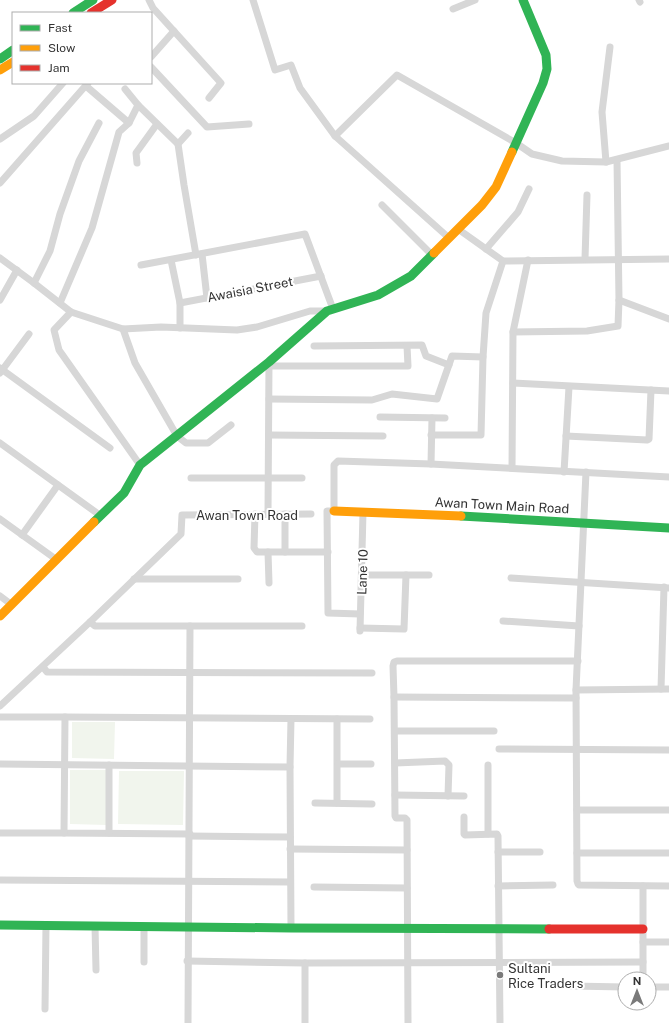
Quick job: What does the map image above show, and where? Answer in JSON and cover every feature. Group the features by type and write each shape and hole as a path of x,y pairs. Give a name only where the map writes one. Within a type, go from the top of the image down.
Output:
{"street":[{"path":"75,12 93,0"},
{"path":"94,12 112,0"},
{"path":"148,0 151,10 174,31 221,84 209,98"},
{"path":"253,0 275,70 291,65 300,88 335,136 449,238"},
{"path":"452,9 475,0"},
{"path":"0,258 71,312 123,329 161,327 237,330 258,327 310,312 330,310 378,295 411,276 482,205 496,187 543,83 547,70 546,55 523,0"},
{"path":"152,56 174,31"},
{"path":"606,162 602,112 610,47"},
{"path":"0,58 12,51"},
{"path":"0,70 12,63"},
{"path":"152,68 207,127 249,124"},
{"path":"335,136 397,76 516,143 532,154 562,160 606,162 669,146"},
{"path":"0,139 34,116 62,84"},
{"path":"0,183 3,176 87,84 128,123"},
{"path":"125,89 138,105 178,144 184,184 207,298"},
{"path":"60,303 92,228 119,132 128,123 138,105"},
{"path":"34,283 50,251 60,214 78,161 99,123"},
{"path":"137,163 136,153 158,124"},
{"path":"178,144 188,133"},
{"path":"513,332 587,331 616,327 619,323 617,160"},
{"path":"486,249 518,212 529,189"},
{"path":"585,259 587,195"},
{"path":"382,205 432,255"},
{"path":"458,229 503,261 669,258"},
{"path":"141,265 305,234 321,276 330,310"},
{"path":"171,260 180,303 180,328"},
{"path":"512,468 513,332 528,260"},
{"path":"431,435 481,435 486,313 503,261"},
{"path":"0,300 17,270"},
{"name":"Awaisia Street","path":"180,303 321,276"},
{"path":"619,300 669,319"},
{"path":"0,616 124,493 140,465 269,364 330,310"},
{"path":"71,312 54,330 59,350 140,465"},
{"path":"123,329 135,363 177,436 186,443 208,443 231,425"},
{"path":"29,334 1,370 110,448"},
{"path":"314,346 422,346 426,356 449,365"},
{"path":"269,364 408,366 407,346"},
{"path":"269,399 372,400 392,394 437,399 452,356 483,357"},
{"path":"268,514 269,364"},
{"path":"513,384 669,391"},
{"path":"564,472 569,387"},
{"path":"566,436 649,439 651,390"},
{"path":"380,417 445,418"},
{"path":"431,464 432,418"},
{"path":"269,435 383,436"},
{"path":"0,443 101,516"},
{"path":"360,614 328,614 328,511 334,511 334,465 338,461 431,464 669,477"},
{"path":"586,472 576,690 578,884 669,886"},
{"path":"191,478 302,478"},
{"path":"22,535 58,485"},
{"name":"Awan Town Main Road","path":"334,511 669,528"},
{"name":"Lane 10","path":"363,512 360,630 404,629 406,575"},
{"path":"255,514 254,548 257,552 328,552"},
{"path":"285,514 285,552"},
{"name":"Awan Town Road","path":"134,578 181,534 182,515 311,514"},
{"path":"0,519 57,560"},
{"path":"268,552 268,583"},
{"path":"362,575 429,575"},
{"path":"0,706 43,667 134,578 238,579"},
{"path":"511,578 667,587 661,689"},
{"path":"0,596 12,605"},
{"path":"503,621 579,626"},
{"path":"90,622 95,626 302,626"},
{"path":"188,1023 190,626"},
{"path":"408,1023 407,820 405,818 395,818 394,662 397,660 578,661"},
{"path":"43,667 48,672 372,673"},
{"path":"576,690 669,689"},
{"path":"394,698 576,698"},
{"path":"0,717 370,719"},
{"path":"64,833 65,717"},
{"path":"291,719 291,928"},
{"path":"337,719 337,803"},
{"path":"395,731 494,731"},
{"path":"499,749 669,750"},
{"path":"395,763 448,762 448,796"},
{"path":"0,764 290,767"},
{"path":"338,764 371,764"},
{"path":"109,765 109,833"},
{"path":"488,766 488,834"},
{"path":"395,795 464,796"},
{"path":"315,803 372,804"},
{"path":"577,810 669,810"},
{"path":"464,817 465,836 488,834 498,835 500,1023"},
{"path":"0,833 290,836"},
{"path":"290,849 407,850"},
{"path":"498,852 540,852"},
{"path":"577,853 669,853"},
{"path":"0,880 189,880 290,882"},
{"path":"498,886 553,885"},
{"path":"643,886 643,971"},
{"path":"314,887 407,888"},
{"path":"0,925 408,929 643,929"},
{"path":"45,1009 46,925"},
{"path":"95,926 96,970"},
{"path":"144,927 144,962"},
{"path":"644,942 669,942"},
{"path":"188,961 305,963 643,962"},
{"path":"305,963 305,1023"},
{"path":"571,986 617,986"},
{"path":"657,987 669,987"}],"shaded area":[{"path":"72,722 115,722 114,759 72,758"},
{"path":"70,770 108,770 107,825 70,824"},
{"path":"119,771 184,771 183,825 118,824"}],"traffic: fast":[{"path":"75,12 93,0"},
{"path":"512,152 543,83 547,69 546,55 523,0"},
{"path":"0,59 12,51"},
{"path":"94,522 124,493 140,465 269,362 327,311 378,295 411,276 434,253"},
{"path":"461,516 669,528"},
{"path":"0,925 549,929"}],"traffic: slow":[{"path":"0,70 12,63"},
{"path":"434,253 482,205 496,187 512,152"},
{"path":"334,511 461,516"},
{"path":"0,616 94,522"}],"traffic: jam":[{"path":"93,12 112,0"},
{"path":"549,929 643,929"}],"place":[{"name":"Sultani Rice Traders","path":"500,975"}]}
